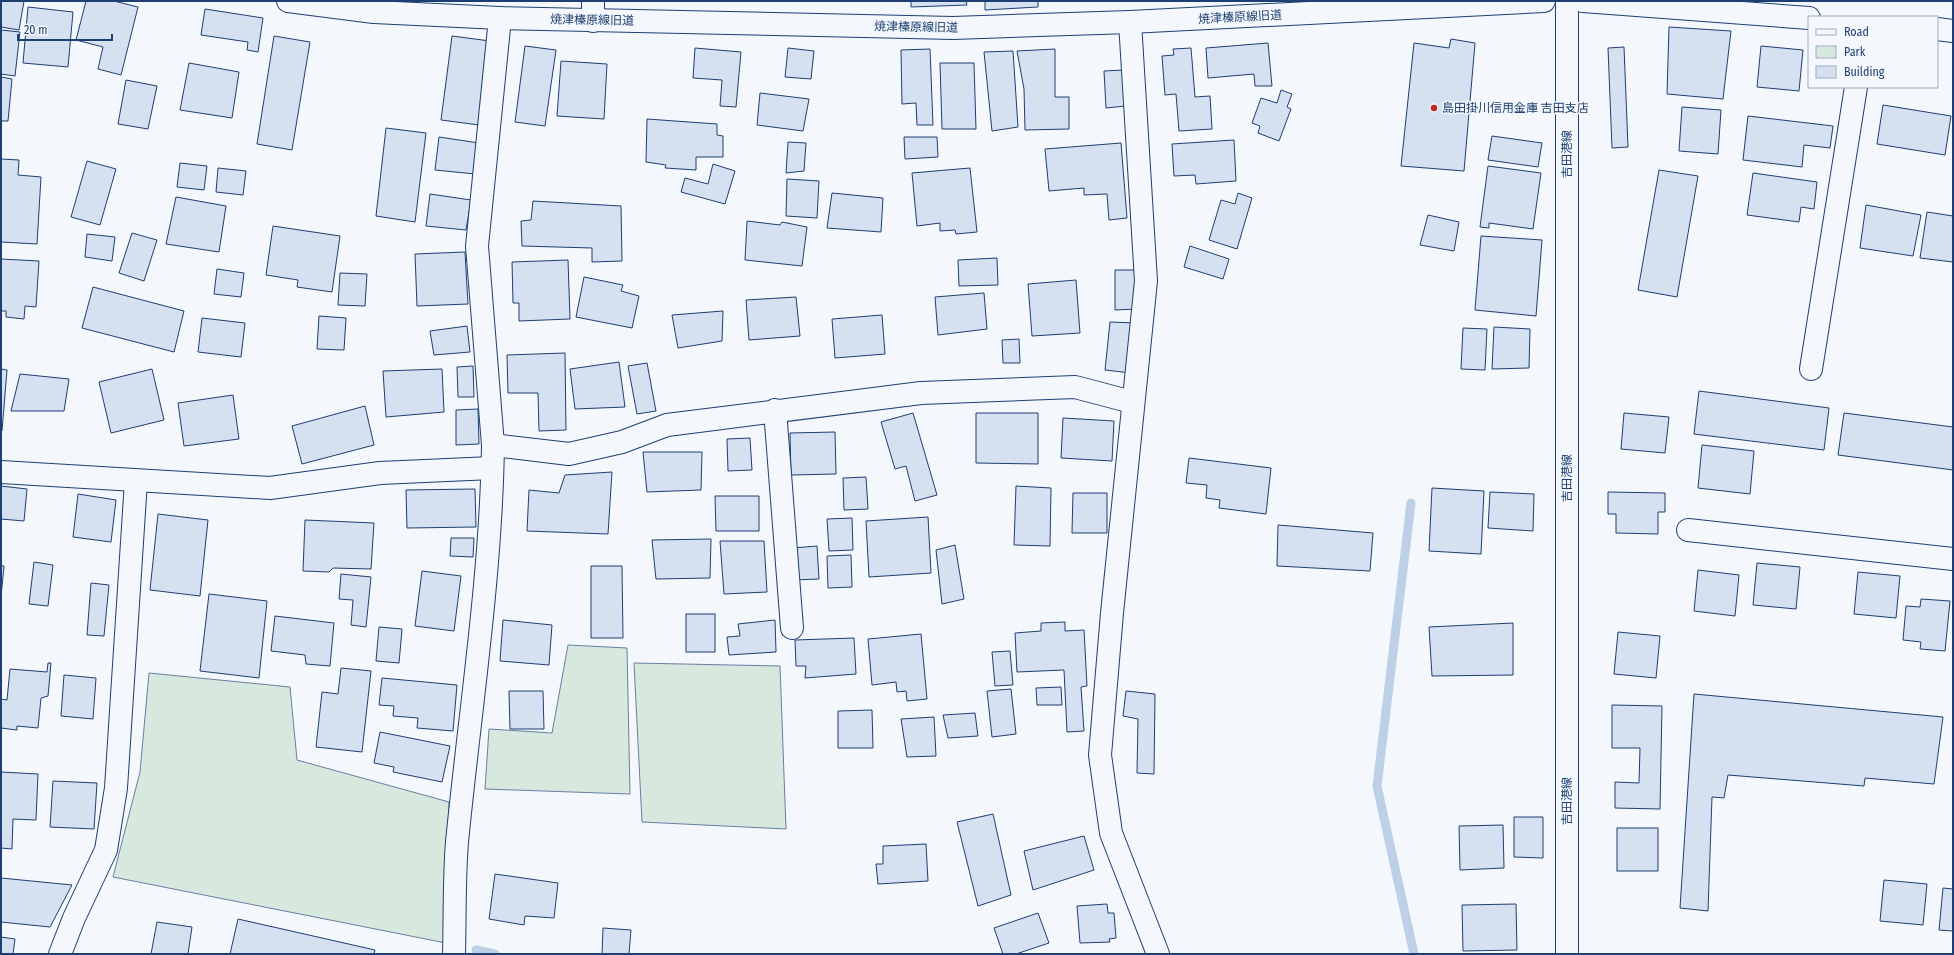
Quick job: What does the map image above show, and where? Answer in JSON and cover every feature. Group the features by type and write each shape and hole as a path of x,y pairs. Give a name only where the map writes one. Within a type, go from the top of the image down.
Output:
{"street":[{"name":"焼津榛原線旧道","path":"288,1 374,12 500,18 593,11 953,28 1130,22 1544,1"},
{"name":"吉田港線","path":"1567,1 1567,954"},
{"path":"1583,1 1808,18"},
{"path":"454,954 457,844 486,592 492,445 478,246 500,18"},
{"path":"1130,22 1146,281 1132,402 1100,755 1111,833 1158,954"},
{"path":"1938,29 1953,31"},
{"path":"1811,369 1856,88"},
{"path":"492,445 569,454 622,442 667,425 775,410 920,393 1075,387 1132,402"},
{"path":"775,410 792,628"},
{"path":"1,472 270,488 380,473 492,468"},
{"path":"60,954 74,918 106,850 116,788 136,481"},
{"path":"1688,530 1953,558"}],"green space":[{"path":"568,645 627,648 630,794 485,789 489,729 552,733"},
{"path":"634,663 780,666 786,829 642,822"},
{"path":"149,673 290,687 297,760 449,802 446,943 113,877 140,772"}],"building":[{"path":"1,1 24,1 19,30 1,27"},
{"path":"86,1 114,1 138,7 121,75 98,69 103,47 76,40"},
{"path":"911,1 966,1 967,5 911,7"},
{"path":"985,1 1038,1 1038,7 985,10"},
{"path":"28,7 73,12 68,67 23,63"},
{"path":"205,9 263,18 258,52 247,50 248,42 201,35"},
{"path":"1669,27 1731,31 1723,99 1667,94"},
{"path":"1,30 20,32 15,76 1,74"},
{"path":"274,36 310,42 292,150 257,144"},
{"path":"452,36 490,41 479,125 441,120"},
{"path":"1451,39 1475,43 1464,171 1401,166 1414,43 1449,48"},
{"path":"1268,43 1272,86 1255,86 1254,74 1208,78 1206,48"},
{"path":"525,46 556,50 545,126 515,122"},
{"path":"1761,46 1803,50 1799,91 1757,87"},
{"path":"1624,47 1628,147 1612,148 1608,48"},
{"path":"695,48 741,52 736,107 720,106 722,80 693,78"},
{"path":"788,48 814,51 811,79 785,77"},
{"path":"1191,48 1195,97 1210,96 1212,129 1179,131 1176,94 1165,95 1162,56 1174,55 1173,49"},
{"path":"930,49 933,125 917,125 916,103 902,104 901,50"},
{"path":"1055,49 1055,97 1069,97 1069,129 1025,130 1024,89 1017,51"},
{"path":"1013,51 1018,127 992,131 984,52"},
{"path":"561,61 607,64 604,119 557,116"},
{"path":"189,63 239,72 232,118 180,110"},
{"path":"940,63 974,63 976,129 942,129"},
{"path":"1124,70 1126,106 1106,108 1104,71"},
{"path":"1,77 12,79 8,121 1,121"},
{"path":"126,80 157,86 148,129 118,124"},
{"path":"1281,90 1292,94 1287,107 1291,109 1279,141 1258,133 1260,126 1252,123 1261,98 1277,103"},
{"path":"760,93 809,99 803,131 757,125"},
{"path":"1883,105 1951,116 1945,155 1877,144"},
{"path":"1682,107 1721,110 1718,154 1679,151"},
{"path":"1748,116 1833,126 1830,148 1804,145 1802,167 1743,160"},
{"path":"647,119 717,124 717,135 723,136 723,157 696,157 696,170 665,168 666,165 646,162"},
{"path":"386,128 426,133 415,222 376,216"},
{"path":"1492,136 1542,143 1538,167 1488,160"},
{"path":"439,137 479,143 475,174 435,170"},
{"path":"904,137 937,137 938,157 905,159"},
{"path":"1234,140 1236,181 1196,184 1195,175 1174,176 1172,144"},
{"path":"788,142 806,143 804,171 786,173"},
{"path":"1121,143 1127,218 1109,220 1107,194 1084,195 1084,188 1049,191 1045,149"},
{"path":"1,159 19,160 18,175 41,177 37,244 1,242"},
{"path":"87,161 116,169 100,225 71,217"},
{"path":"180,163 207,166 204,190 177,187"},
{"path":"713,164 735,171 725,204 681,192 685,178 708,184"},
{"path":"1488,166 1541,173 1533,229 1489,223 1489,228 1480,227"},
{"path":"218,168 246,171 243,195 216,192"},
{"path":"970,168 977,232 956,234 955,230 940,231 940,223 917,226 912,173"},
{"path":"1659,170 1698,176 1677,297 1638,290"},
{"path":"1753,173 1817,182 1814,209 1801,207 1799,222 1747,215"},
{"path":"787,179 819,181 817,218 786,216"},
{"path":"832,193 883,198 881,232 827,228"},
{"path":"1238,193 1252,198 1237,249 1209,240 1221,200 1235,204"},
{"path":"430,194 471,200 466,230 426,226"},
{"path":"176,197 226,206 219,252 166,244"},
{"path":"533,201 621,206 622,261 592,262 592,248 522,246 521,221 531,220"},
{"path":"1866,205 1921,215 1913,256 1860,248"},
{"path":"1927,212 1953,216 1953,262 1920,258"},
{"path":"1428,215 1459,222 1454,251 1420,245"},
{"path":"747,221 780,225 782,222 807,227 802,266 745,260"},
{"path":"273,226 340,236 332,292 297,287 298,280 266,275"},
{"path":"132,233 157,240 144,281 119,273"},
{"path":"87,234 115,237 112,261 85,257"},
{"path":"1481,236 1542,240 1536,316 1475,310"},
{"path":"1190,246 1229,259 1223,279 1184,267"},
{"path":"465,252 468,304 417,306 415,254"},
{"path":"997,258 998,285 959,286 958,260"},
{"path":"1,259 39,261 36,307 25,306 24,319 6,317 6,311 1,311"},
{"path":"568,260 570,319 519,321 519,303 513,303 512,262"},
{"path":"217,269 244,273 241,297 214,294"},
{"path":"1115,270 1135,270 1136,309 1115,310"},
{"path":"340,273 367,274 365,306 338,305"},
{"path":"584,277 623,285 621,291 639,296 632,328 576,317"},
{"path":"1076,280 1080,333 1032,336 1028,284"},
{"path":"93,287 184,311 174,352 82,328"},
{"path":"984,293 987,329 938,335 935,297"},
{"path":"796,297 800,336 749,340 746,300"},
{"path":"723,311 722,341 678,348 672,315"},
{"path":"882,315 885,354 835,358 832,319"},
{"path":"319,316 346,318 344,350 317,349"},
{"path":"202,318 245,323 241,357 198,352"},
{"path":"1110,322 1136,323 1131,373 1105,370"},
{"path":"467,326 470,352 434,355 430,331"},
{"path":"1494,327 1530,329 1529,368 1492,369"},
{"path":"1463,328 1487,329 1485,370 1461,369"},
{"path":"1019,339 1020,363 1003,363 1002,340"},
{"path":"565,353 566,430 539,431 538,393 508,393 507,355"},
{"path":"619,362 625,407 575,409 570,369"},
{"path":"647,363 656,411 637,414 628,366"},
{"path":"473,366 474,397 458,397 457,367"},
{"path":"1,369 7,370 2,431 1,431"},
{"path":"152,369 164,420 111,433 99,382"},
{"path":"442,369 444,412 386,417 383,371"},
{"path":"20,374 69,379 64,411 11,411"},
{"path":"1699,391 1829,408 1824,450 1694,434"},
{"path":"233,395 239,439 184,446 178,403"},
{"path":"365,406 374,445 302,464 292,426"},
{"path":"478,409 479,444 456,445 456,410"},
{"path":"913,413 937,495 915,501 906,466 895,469 881,422"},
{"path":"976,413 1038,413 1038,464 976,463"},
{"path":"1624,413 1669,417 1665,453 1621,449"},
{"path":"1844,413 1953,427 1953,470 1838,455"},
{"path":"1063,418 1114,421 1112,461 1061,458"},
{"path":"835,432 836,474 791,475 790,433"},
{"path":"750,438 752,470 728,471 727,439"},
{"path":"1702,445 1754,451 1750,494 1698,488"},
{"path":"643,452 702,452 701,490 647,492"},
{"path":"1189,458 1271,468 1266,514 1219,508 1220,500 1206,498 1207,485 1186,483"},
{"path":"612,472 608,534 527,531 529,490 559,493 565,475"},
{"path":"866,477 868,509 844,510 843,478"},
{"path":"1,486 27,489 24,521 1,519"},
{"path":"1016,486 1051,488 1050,546 1014,545"},
{"path":"1432,488 1484,491 1481,554 1429,551"},
{"path":"475,489 476,527 407,528 406,490"},
{"path":"1490,492 1534,494 1533,531 1488,528"},
{"path":"1608,492 1665,493 1665,512 1658,512 1658,534 1616,533 1616,514 1608,514"},
{"path":"1073,493 1107,493 1107,533 1072,533"},
{"path":"78,494 116,500 111,542 73,537"},
{"path":"715,496 759,496 759,531 716,531"},
{"path":"158,514 208,520 200,596 150,590"},
{"path":"928,517 931,573 869,577 866,521"},
{"path":"852,518 853,550 829,551 827,519"},
{"path":"305,520 374,523 371,569 333,568 329,572 303,571"},
{"path":"1278,525 1373,533 1370,571 1277,566"},
{"path":"451,538 474,538 473,557 450,556"},
{"path":"711,539 710,578 656,579 652,540"},
{"path":"720,541 764,541 767,592 724,594"},
{"path":"955,545 964,599 942,604 936,550"},
{"path":"817,546 819,579 794,580 793,548"},
{"path":"851,555 852,587 828,588 827,556"},
{"path":"34,562 53,565 48,606 29,604"},
{"path":"1757,563 1800,567 1796,609 1753,605"},
{"path":"1,566 4,566 1,597"},
{"path":"591,566 622,566 623,638 591,638"},
{"path":"1698,570 1739,575 1735,616 1694,611"},
{"path":"422,571 461,576 454,631 415,626"},
{"path":"1858,572 1900,576 1896,618 1854,614"},
{"path":"341,574 371,577 366,627 351,625 353,600 339,599"},
{"path":"91,583 109,585 104,636 87,635"},
{"path":"209,594 267,601 259,678 200,671"},
{"path":"1921,599 1950,601 1945,651 1920,649 1921,642 1903,640 1906,606 1920,607"},
{"path":"686,614 715,614 715,652 686,652"},
{"path":"275,616 334,623 330,666 306,664 305,655 271,651"},
{"path":"503,620 552,625 549,665 500,661"},
{"path":"775,620 776,652 729,655 727,637 740,636 738,624"},
{"path":"1065,622 1065,631 1084,630 1087,686 1081,687 1084,731 1067,732 1064,670 1017,672 1015,633 1041,631 1041,623"},
{"path":"1513,623 1513,675 1432,676 1429,627"},
{"path":"379,627 402,629 399,663 376,661"},
{"path":"1618,632 1660,636 1656,678 1614,674"},
{"path":"921,634 927,699 907,701 906,691 897,692 896,682 872,685 868,639"},
{"path":"854,638 856,674 805,678 806,666 796,666 795,640"},
{"path":"1010,651 1013,685 995,686 992,652"},
{"path":"48,663 51,663 48,696 41,698 38,728 17,726 17,730 1,728 1,699 7,700 10,669 47,672"},
{"path":"341,668 371,671 362,752 316,747 322,692 338,694"},
{"path":"64,675 96,678 93,719 61,716"},
{"path":"382,678 457,685 453,731 417,728 418,718 393,716 394,706 379,705"},
{"path":"1061,687 1062,705 1037,705 1036,688"},
{"path":"1011,689 1016,734 992,737 987,691"},
{"path":"509,691 543,691 544,729 510,729"},
{"path":"1126,691 1155,694 1154,774 1137,773 1138,719 1123,716"},
{"path":"1694,694 1943,717 1934,784 1865,778 1864,786 1728,775 1724,798 1712,797 1708,911 1680,908"},
{"path":"1612,705 1662,706 1660,809 1615,808 1615,782 1639,783 1640,748 1612,748"},
{"path":"872,710 873,748 838,748 838,711"},
{"path":"975,713 978,736 948,738 943,715"},
{"path":"934,717 936,756 907,757 901,719"},
{"path":"380,732 450,746 442,782 393,772 394,767 374,763"},
{"path":"1,772 38,774 36,820 13,819 12,849 1,848"},
{"path":"53,781 97,783 94,829 50,827"},
{"path":"993,814 1011,895 978,906 957,822"},
{"path":"1514,817 1543,817 1543,858 1514,857"},
{"path":"1503,825 1504,868 1460,870 1459,826"},
{"path":"1617,828 1658,828 1658,871 1617,871"},
{"path":"1084,836 1094,870 1033,890 1024,851"},
{"path":"926,844 928,881 878,884 876,864 883,864 883,846"},
{"path":"495,874 558,883 554,918 525,916 524,925 489,919"},
{"path":"1,878 72,885 50,927 1,922"},
{"path":"1884,880 1927,884 1923,925 1880,921"},
{"path":"1943,888 1953,889 1953,931 1939,930"},
{"path":"1107,904 1108,913 1114,913 1116,938 1109,939 1110,942 1080,943 1077,906"},
{"path":"1516,904 1517,950 1463,951 1462,905"},
{"path":"1038,913 1049,943 1016,954 1003,954 994,928"},
{"path":"238,919 375,950 374,954 230,954"},
{"path":"157,922 192,927 188,954 151,954"},
{"path":"603,928 631,930 629,954 602,954"},
{"path":"1,937 15,939 13,954 1,954"}],"waterway":[{"path":"1411,503 1377,786 1414,954"},
{"path":"476,950 495,954"}],"place":[{"name":"島田掛川信用金庫 吉田支店","path":"1434,108"}]}
